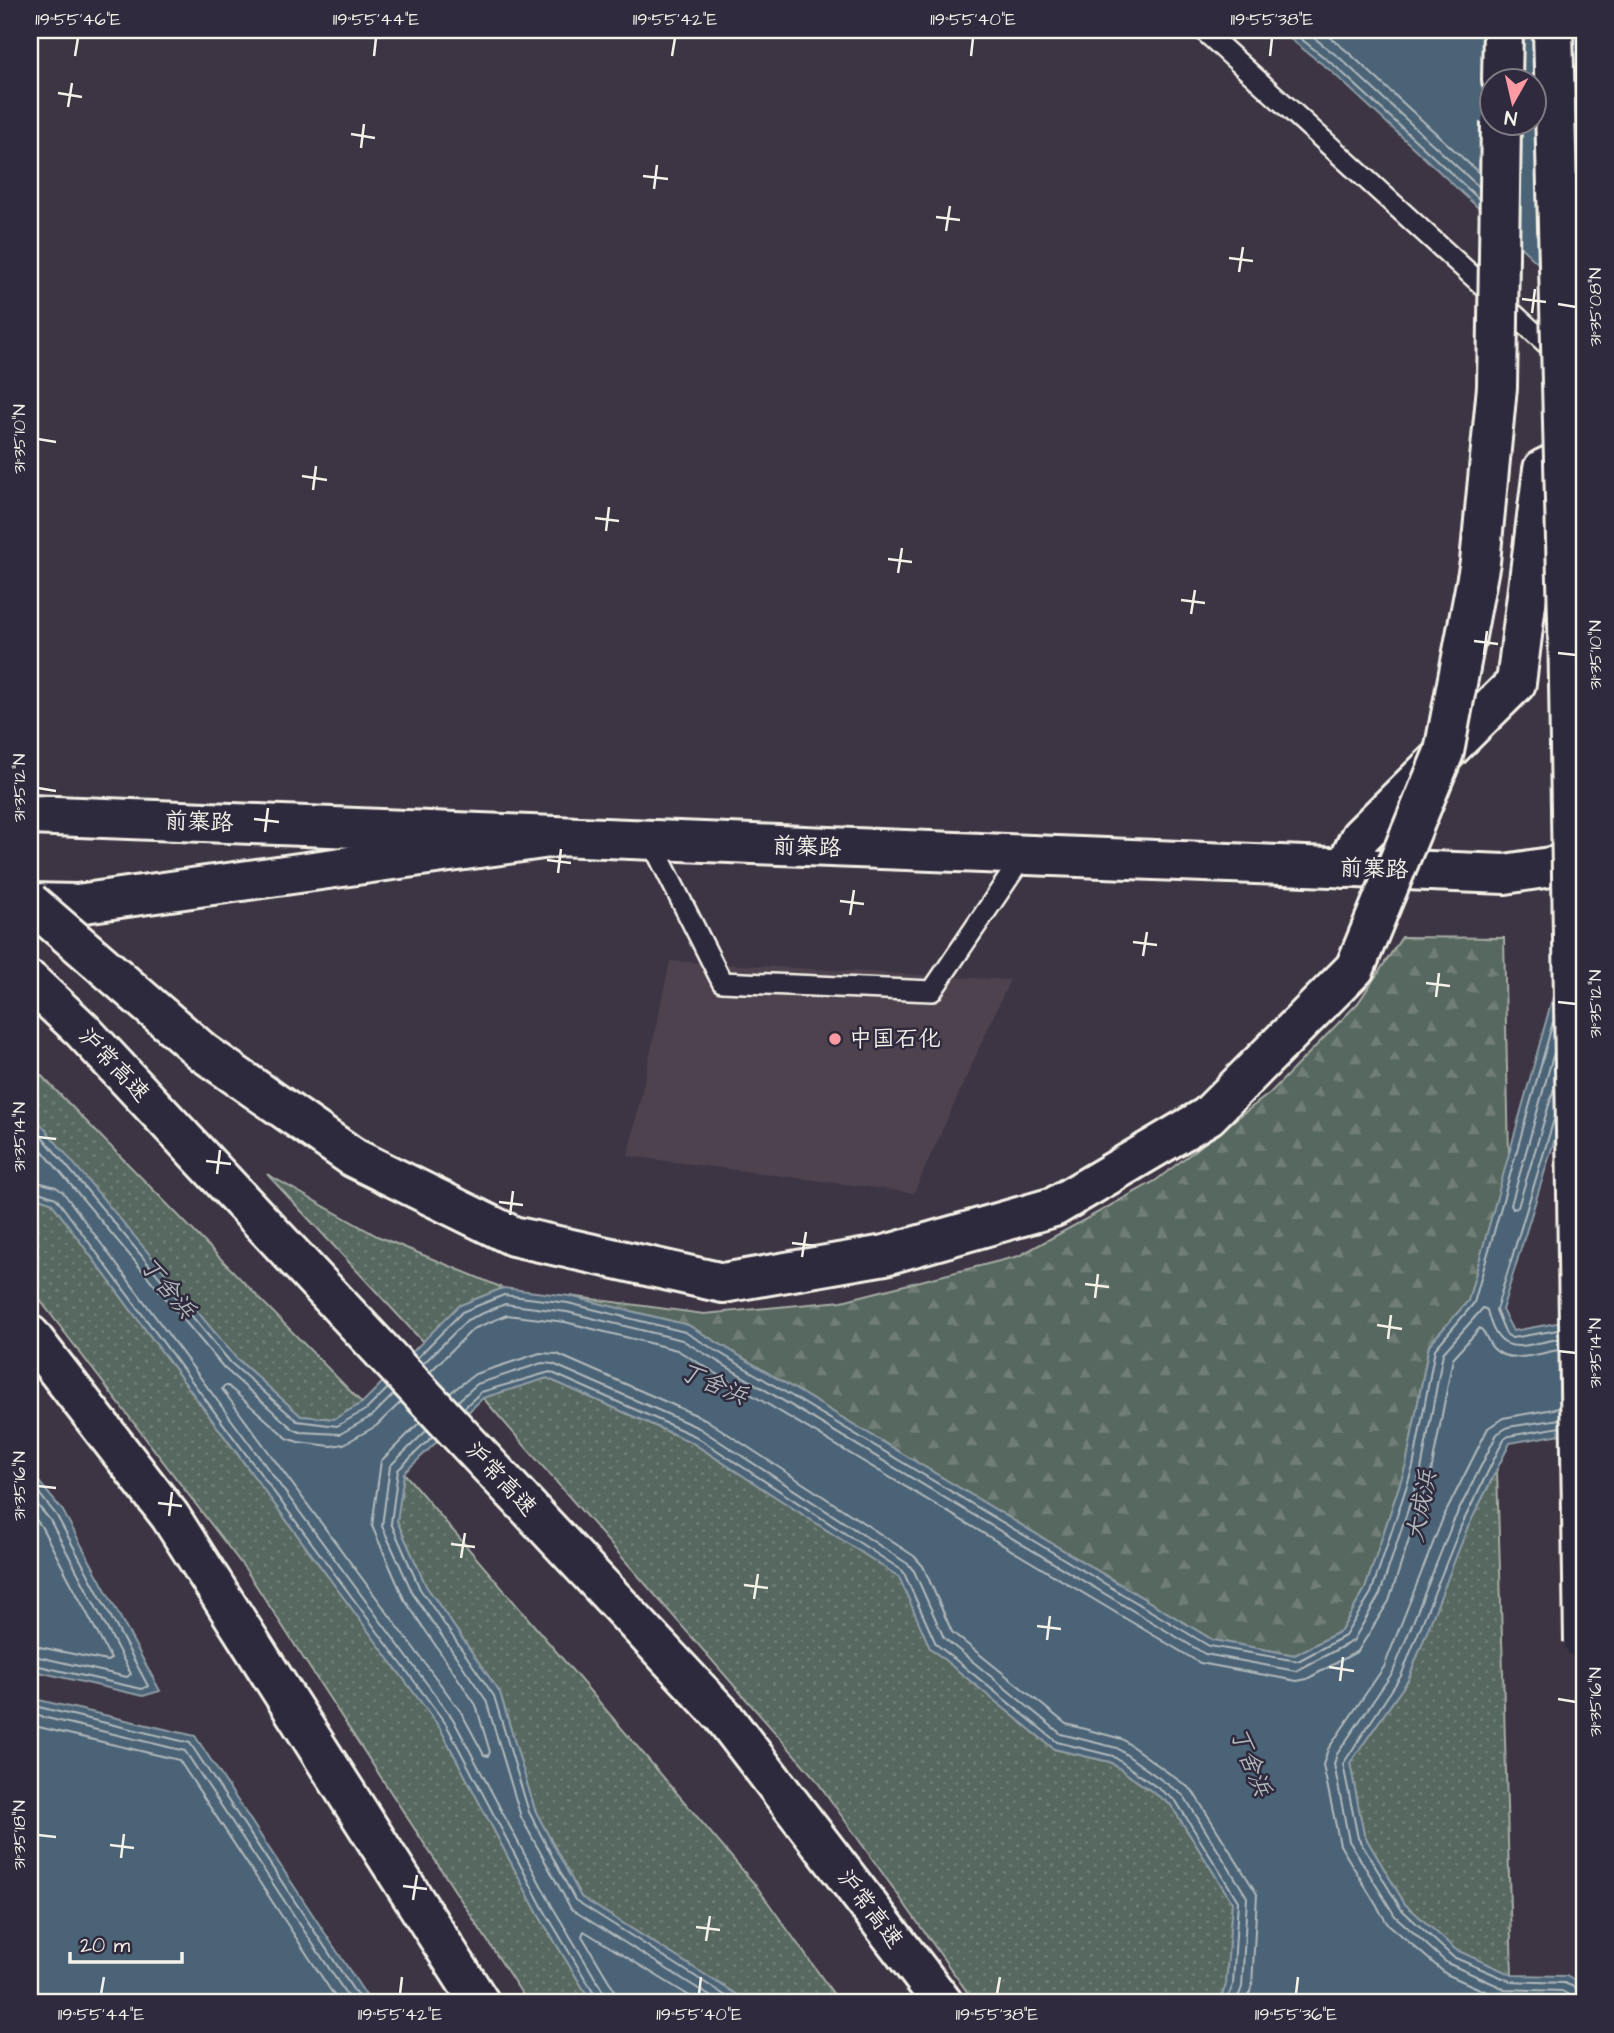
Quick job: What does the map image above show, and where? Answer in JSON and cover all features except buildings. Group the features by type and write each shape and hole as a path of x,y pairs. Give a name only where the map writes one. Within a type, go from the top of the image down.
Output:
{"main road":[{"path":"1502,66 1503,30"},
{"path":"1553,30 1568,618 1584,1642"},
{"path":"30,902 204,1053 354,1158 513,1236 723,1283 885,1255 1054,1207 1208,1116 1355,968 1387,892 1444,752 1480,562 1497,387 1501,136"},
{"path":"1345,868 1360,837 1516,683 1543,469 1584,449"},
{"name":"前寨路","path":"30,814 1504,874 1584,862"},
{"path":"30,902 77,904 557,837"},
{"name":"沪常高速","path":"30,981 82,1030 723,1716 943,2003"},
{"path":"30,1335 170,1516 480,2003"},
{"path":"170,1516 454,2003"}],"lane":[{"path":"1203,30 1584,378"},
{"path":"651,841 722,982 932,991 1024,855"}],"shaded area":[{"path":"670,961 1010,980 914,1193 628,1156"}],"green space":[{"path":"1402,937 1504,938 1509,1155 1468,1301 1429,1345 1406,1465 1365,1589 1341,1631 1295,1655 1213,1640 688,1325 569,1296 704,1314 842,1301 1019,1256 1155,1181 1270,1093 1358,1003"},
{"path":"30,1064 362,1403 334,1419 301,1416 236,1358 31,1113"},
{"path":"267,1174 377,1236 503,1288 458,1306 423,1342"},
{"path":"30,1195 51,1202 440,1728 538,1914 592,2003 528,2003 246,1570 30,1287"},
{"path":"547,1378 691,1442 900,1577 930,1648 1054,1749 1110,1762 1171,1805 1232,1902 1226,1985 1219,2003 975,2003 814,1777 483,1398"},
{"path":"1497,1470 1512,1975 1456,1950 1405,1904 1364,1835 1350,1763 1408,1680 1467,1528"},
{"path":"404,1473 757,1887 840,2003 750,2003 581,1897 535,1810 500,1693 426,1586 397,1521"}],"water":[{"path":"1279,30 1584,30 1584,306 1331,71"},
{"path":"1584,885 1584,1044 1502,1310 1513,1331 1584,1318 1584,1430 1510,1443 1467,1529 1408,1680 1350,1763 1364,1835 1405,1904 1456,1950 1512,1975 1566,1976 1584,1986 1584,2003 1219,2003 1226,1985 1232,1902 1171,1805 1110,1762 1054,1749 930,1648 899,1577 691,1442 547,1378 483,1398 404,1473 397,1521 426,1586 500,1693 535,1810 581,1897 750,2003 592,2003 538,1914 440,1728 51,1202 30,1195 30,1111 236,1358 301,1416 334,1419 362,1403 458,1306 503,1288 569,1296 688,1325 1213,1640 1295,1655 1341,1631 1365,1589 1406,1465 1429,1345 1468,1301"},
{"path":"30,1471 63,1511 160,1691 143,1696 30,1670"},
{"path":"30,1698 195,1736 371,2003 30,2003"}],"place":[{"name":"中国石化","path":"835,1039"}],"water label":[{"name":"丁舍浜","path":"167,1288"},
{"name":"丁舍浜","path":"713,1384"},
{"name":"大成浜","path":"1422,1506"},
{"name":"丁舍浜","path":"1250,1762"}]}
